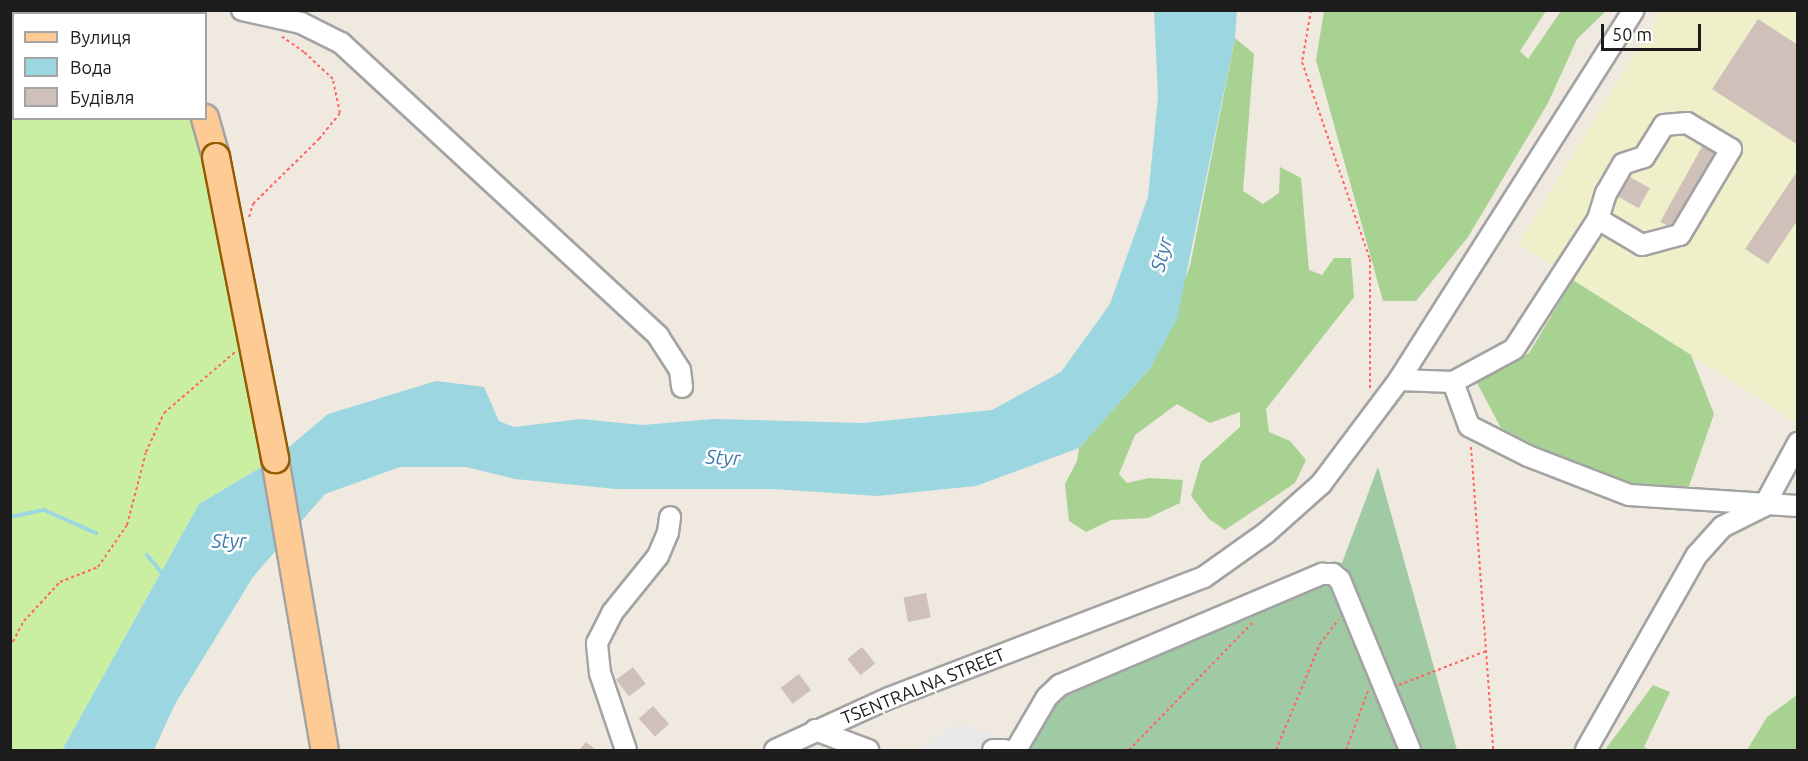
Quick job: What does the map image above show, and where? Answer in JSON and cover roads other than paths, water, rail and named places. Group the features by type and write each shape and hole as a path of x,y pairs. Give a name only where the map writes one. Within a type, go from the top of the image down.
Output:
{"main road":[{"path":"206,120 216,157 275,459 325,750"}],"street":[{"path":"242,10 301,23 341,44 658,336 680,370 682,387"},
{"name":"TSENTRALNA STREET","path":"775,750 815,730 1204,577 1266,533 1321,484 1399,380 1634,10"},
{"path":"1399,380 1453,382 1514,350 1598,219 1606,193 1623,164 1644,157 1664,125 1687,123 1731,150 1680,236 1642,245 1598,219"},
{"path":"1453,382 1469,426 1528,456 1629,495 1764,506 1797,506"},
{"path":"1586,750 1697,555 1722,527 1764,506 1797,443"},
{"path":"626,750 600,673 597,644 612,613 658,556 668,532 670,517"},
{"path":"1016,750 1047,697 1060,685 1322,574 1333,574 1340,580 1410,750"},
{"path":"815,730 868,750"},
{"path":"993,750 1005,750"}],"water":[{"name":"Styr","path":"1154,11 1237,11 1235,38 1177,319 1151,367 1079,448 976,486 877,496 773,489 616,489 515,479 466,467 400,467 325,494 253,577 175,704 154,750 62,750 199,504 275,459 328,414 436,381 484,387 499,421 514,427 581,419 642,425 714,419 862,423 992,410 1061,372 1110,304 1148,197 1158,97"}],"waterway":[{"path":"10,517 44,510 96,533"},
{"path":"147,555 164,575"}]}
